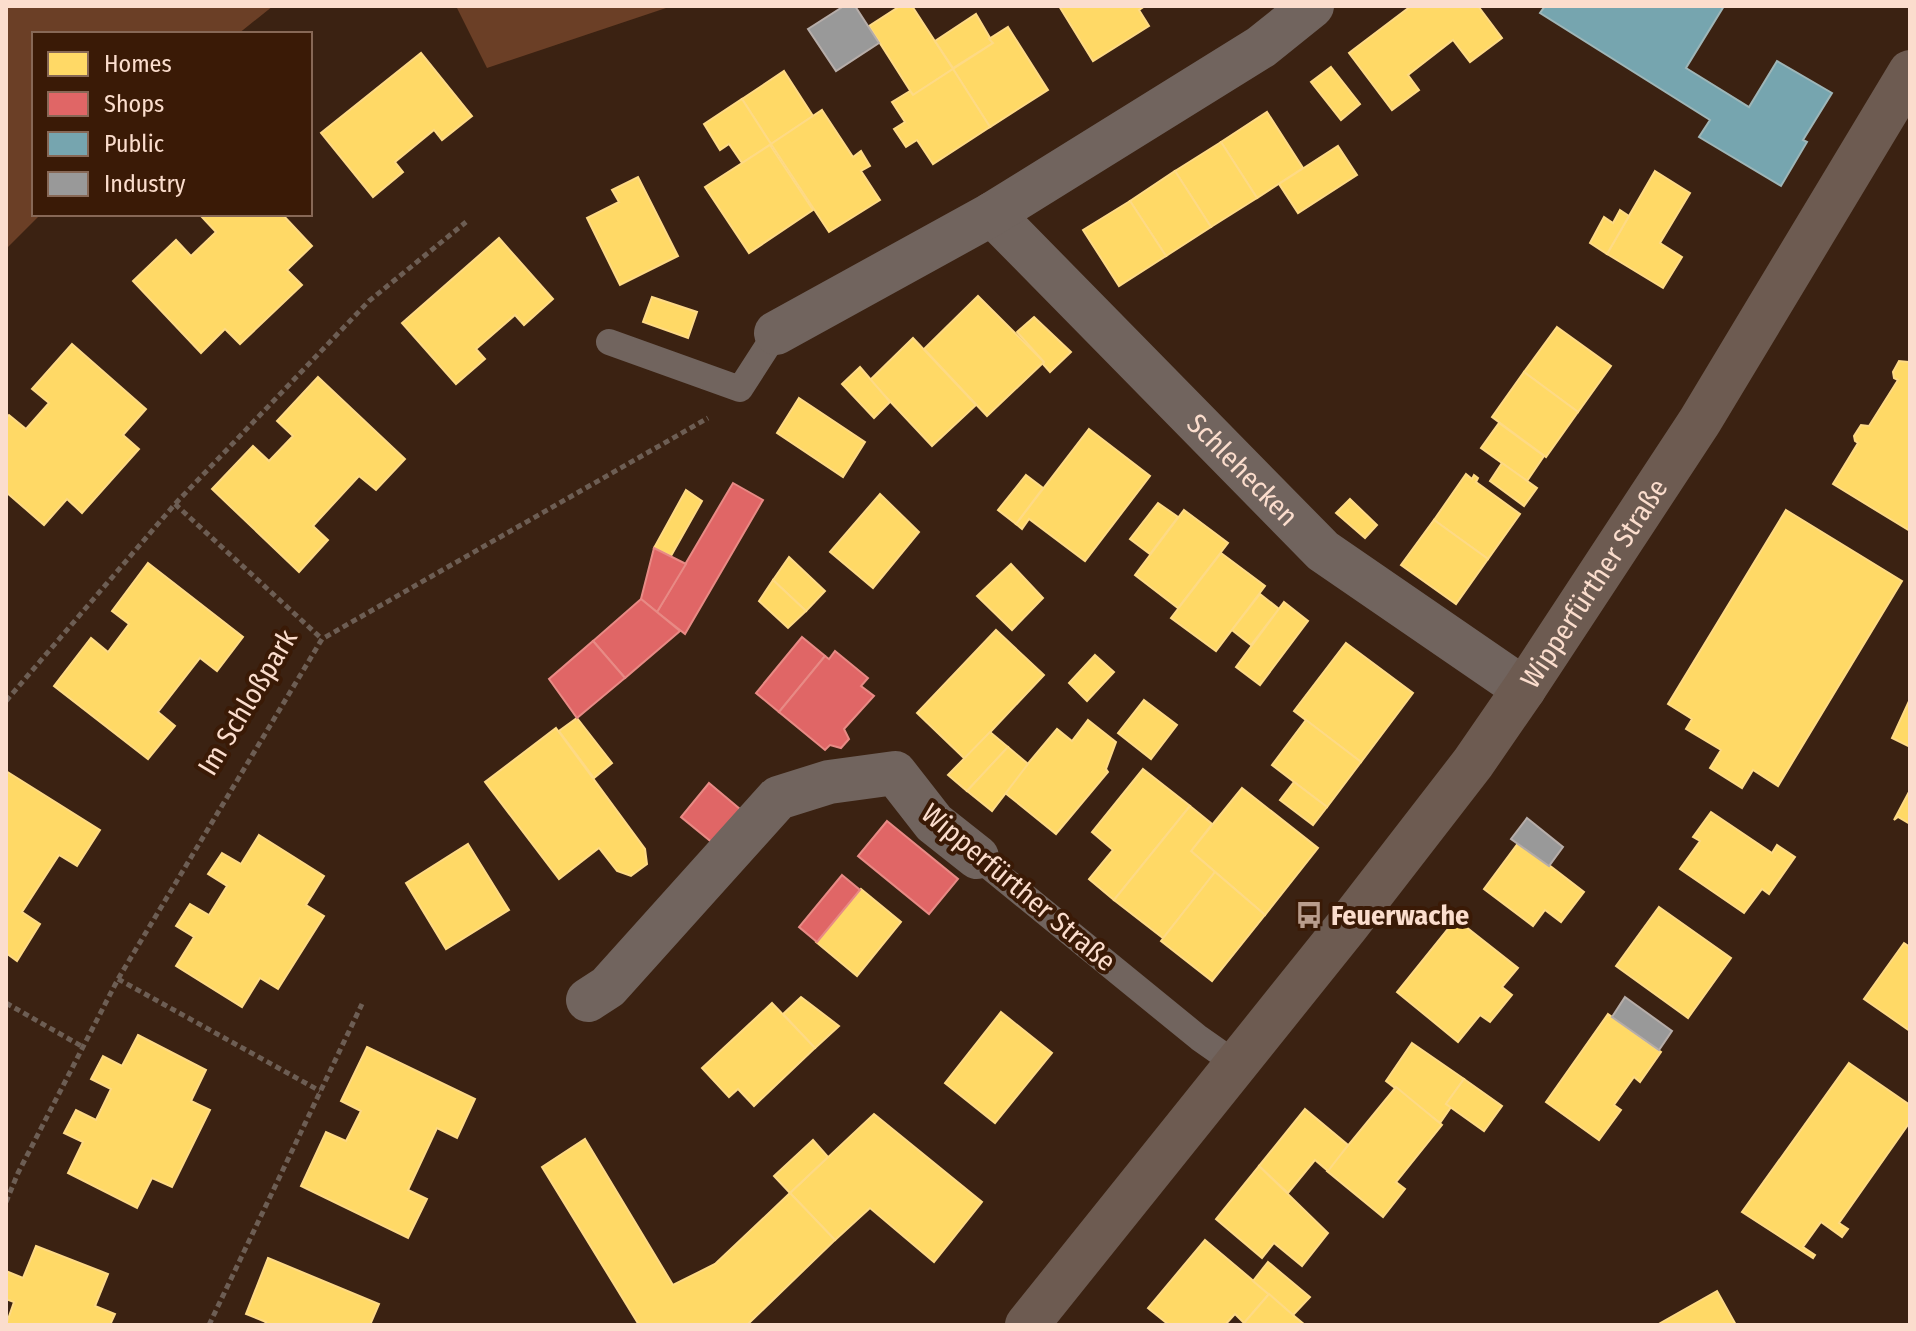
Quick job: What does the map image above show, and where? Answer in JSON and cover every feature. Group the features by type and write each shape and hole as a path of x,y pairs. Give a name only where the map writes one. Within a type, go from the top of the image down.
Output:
{"main road":[{"name":"Wipperfürther Straße","path":"1027,1325 1473,763 1700,421 1910,72"}],"street":[{"path":"776,333 992,214 1261,47 1312,6"},
{"name":"Schlehecken","path":"992,214 1323,551 1524,689"},
{"name":"Wipperfürther Straße","path":"588,1000 608,987 778,798 829,782 895,773 934,823 977,857"}],"lane":[{"path":"609,342 740,389 776,333"},
{"name":"Wipperfürther Straße","path":"977,857 1199,1038 1236,1064"}],"path":[{"path":"6,701 175,504 369,301 466,222"},
{"name":"Im Schloßpark","path":"6,1202 118,979 322,639 729,407 740,389"},
{"path":"175,504 322,639"},
{"path":"118,979 320,1091"},
{"path":"6,1003 83,1047"},
{"path":"209,1325 362,1004"}],"shaded area":[{"path":"6,6 273,6 240,32 32,32 32,216 39,216 6,249"},
{"path":"456,6 672,6 487,68"}],"building: Homes":[{"path":"900,6 912,6 953,69 913,95 869,26"},
{"path":"1059,6 1145,6 1139,10 1149,26 1093,61"},
{"path":"1411,6 1478,6 1502,38 1470,62 1453,40 1408,75 1419,90 1392,110 1349,53"},
{"path":"976,14 993,43 953,68 935,41"},
{"path":"1008,27 1048,90 990,127 953,69 993,43 989,39"},
{"path":"421,53 472,116 442,140 434,130 395,162 403,172 373,197 321,133"},
{"path":"1331,67 1360,104 1341,120 1311,82"},
{"path":"953,69 990,127 933,164 917,140 906,147 894,129 905,122 892,102 910,91 913,95"},
{"path":"784,71 813,116 771,144 742,99"},
{"path":"742,99 771,144 742,163 729,144 720,150 704,124"},
{"path":"822,110 853,157 861,151 870,166 861,171 880,200 829,232 771,144"},
{"path":"1267,112 1303,168 1257,198 1221,142"},
{"path":"1221,142 1257,198 1211,227 1175,171"},
{"path":"770,145 813,210 749,253 705,187"},
{"path":"1338,146 1357,175 1298,213 1279,184"},
{"path":"1175,171 1211,227 1166,256 1130,201"},
{"path":"1655,171 1690,193 1660,243 1682,257 1663,288 1607,254"},
{"path":"638,177 678,256 620,285 587,218 619,202 612,190"},
{"path":"1130,201 1166,256 1119,286 1083,230"},
{"path":"1620,210 1629,216 1607,254 1590,243 1604,217 1613,223"},
{"path":"201,216 284,216 312,246 287,270 302,285 240,344 225,329 201,353 133,281 176,240 191,256 216,232"},
{"path":"499,238 553,299 524,325 515,315 476,349 485,359 456,384 402,323"},
{"path":"978,296 1044,362 987,416 924,349"},
{"path":"652,297 697,312 688,338 643,322"},
{"path":"1034,317 1071,352 1050,372 1017,332"},
{"path":"1557,327 1611,366 1578,412 1524,372"},
{"path":"913,338 976,405 932,446 870,380"},
{"path":"72,344 146,409 123,435 139,449 82,513 67,499 44,525 6,492 6,418 9,415 26,429 49,403 32,389"},
{"path":"1910,359 1910,531 1833,484 1858,443 1854,436 1861,425 1869,426 1898,380 1893,372 1899,361 1909,362"},
{"path":"860,367 890,402 874,418 842,384"},
{"path":"1524,372 1578,412 1546,457 1492,417"},
{"path":"318,377 405,459 376,490 359,476 313,526 328,540 299,572 212,489 253,446 269,461 293,436 277,421"},
{"path":"799,398 865,442 843,477 777,433"},
{"path":"1499,423 1544,456 1527,481 1481,448"},
{"path":"1089,429 1150,476 1085,561 1029,519 1022,529 1016,524"},
{"path":"1502,463 1537,488 1524,506 1490,481"},
{"path":"1466,474 1472,479 1474,475 1478,478 1476,482 1520,514 1488,559 1434,520"},
{"path":"1026,475 1043,488 1016,524 998,510"},
{"path":"686,490 702,501 671,556 654,548"},
{"path":"880,494 919,532 873,588 830,552"},
{"path":"1350,499 1377,525 1365,538 1336,513"},
{"path":"1158,503 1178,517 1150,554 1130,539"},
{"path":"1184,510 1228,543 1178,608 1135,575"},
{"path":"1786,510 1902,581 1778,786 1753,770 1742,788 1710,768 1721,750 1686,729 1692,719 1668,704"},
{"path":"1434,520 1488,559 1456,604 1401,565"},
{"path":"1221,553 1265,586 1216,651 1171,618"},
{"path":"789,557 825,591 806,611 773,580"},
{"path":"148,563 243,637 217,671 200,658 158,712 175,726 148,759 54,686 91,638 108,652 129,624 112,611"},
{"path":"1011,564 1043,598 1012,630 977,596"},
{"path":"773,580 806,611 788,628 759,601"},
{"path":"1260,594 1279,609 1251,645 1232,630"},
{"path":"1284,602 1308,621 1260,685 1236,667"},
{"path":"996,630 1044,675 965,759 917,713"},
{"path":"1346,643 1413,693 1361,762 1294,711"},
{"path":"1095,655 1114,672 1087,701 1069,683"},
{"path":"1910,699 1910,747 1892,738"},
{"path":"1144,700 1177,725 1151,759 1118,733"},
{"path":"577,718 612,763 594,778 559,731"},
{"path":"1088,720 1116,742 1106,769 1108,772 1056,834 1004,792 1057,729 1072,741"},
{"path":"1306,720 1361,762 1327,807 1272,765"},
{"path":"556,728 645,849 647,864 631,876 617,871 599,848 559,879 485,782"},
{"path":"990,732 1008,747 967,791 948,775"},
{"path":"1008,747 1028,764 992,811 967,791"},
{"path":"1143,769 1190,806 1114,900 1089,879 1113,850 1092,832"},
{"path":"6,771 100,830 77,866 59,855 22,912 40,924 17,961 6,953"},
{"path":"1294,782 1327,807 1313,825 1280,800"},
{"path":"1242,788 1318,848 1265,915 1191,851"},
{"path":"1910,790 1910,824 1898,817 1894,820"},
{"path":"1190,806 1212,824 1191,851 1215,872 1163,938 1114,900"},
{"path":"1711,812 1772,853 1777,845 1795,857 1769,894 1762,889 1744,913 1680,869 1700,841 1693,837"},
{"path":"259,835 324,876 306,905 324,916 278,989 260,978 242,1007 176,966 194,937 176,926 190,904 209,915 227,886 208,874 222,853 241,864"},
{"path":"1519,842 1584,892 1561,922 1545,910 1533,926 1484,889"},
{"path":"468,844 509,910 446,949 406,883"},
{"path":"1215,872 1265,915 1212,981 1161,941"},
{"path":"861,889 901,922 857,976 816,942"},
{"path":"1659,907 1731,958 1688,1018 1616,966"},
{"path":"1456,919 1518,968 1502,987 1512,995 1490,1022 1480,1015 1458,1042 1397,992"},
{"path":"1904,943 1910,947 1910,1031 1864,999"},
{"path":"801,997 839,1026 815,1048 783,1014"},
{"path":"772,1003 815,1048 754,1106 738,1089 729,1097 702,1068"},
{"path":"1001,1012 1052,1053 995,1123 945,1083"},
{"path":"1608,1014 1661,1052 1640,1082 1634,1077 1614,1105 1621,1110 1599,1140 1546,1102"},
{"path":"138,1035 206,1070 191,1101 210,1110 172,1187 152,1178 137,1208 68,1173 83,1142 64,1133 76,1110 96,1120 111,1089 91,1079 103,1056 122,1066"},
{"path":"1412,1043 1464,1079 1446,1104 1451,1107 1440,1123 1386,1081"},
{"path":"367,1047 475,1099 457,1138 437,1128 408,1190 427,1199 408,1238 301,1186 326,1132 346,1141 361,1111 341,1101"},
{"path":"1849,1063 1910,1105 1910,1122 1839,1223 1848,1229 1842,1237 1821,1222 1803,1247 1815,1255 1813,1258 1742,1212"},
{"path":"1464,1079 1502,1106 1484,1131 1446,1104"},
{"path":"1396,1087 1442,1125 1396,1182 1405,1189 1383,1217 1327,1171"},
{"path":"1305,1109 1348,1145 1328,1171 1315,1160 1288,1193 1259,1166"},
{"path":"874,1114 982,1202 934,1262 870,1208 835,1240 790,1193"},
{"path":"585,1139 673,1285 715,1264 790,1193 835,1240 747,1325 639,1325 542,1167"},
{"path":"813,1140 828,1157 790,1193 774,1176"},
{"path":"1259,1166 1328,1233 1302,1266 1274,1243 1262,1258 1216,1219"},
{"path":"1205,1240 1269,1294 1244,1323 1235,1314 1225,1325 1169,1325 1148,1308"},
{"path":"36,1246 108,1274 95,1306 115,1314 110,1325 6,1325 14,1302 6,1299 6,1271 23,1278"},
{"path":"268,1258 379,1304 370,1325 264,1325 266,1322 246,1314"},
{"path":"1268,1262 1310,1297 1293,1315 1253,1281"},
{"path":"1717,1291 1736,1325 1657,1325"},
{"path":"1269,1294 1305,1325 1244,1323"}],"building: Shops":[{"path":"733,483 763,500 685,634 657,612"},
{"path":"654,548 686,564 657,612 641,599"},
{"path":"641,599 680,631 625,678 593,641"},
{"path":"802,637 825,656 779,712 756,693"},
{"path":"593,641 625,678 577,718 549,679"},
{"path":"835,651 868,678 861,686 874,696 844,729 849,739 841,748 830,745 825,750 779,712 825,656 829,659"},
{"path":"709,783 741,810 714,844 681,817"},
{"path":"887,821 958,879 929,914 858,856"},
{"path":"842,875 860,890 817,942 799,927"}],"building: Public":[{"path":"1545,6 1724,6 1686,68 1749,107 1777,61 1832,93 1803,140 1807,142 1781,186 1699,137 1710,120 1540,13"}],"building: Industry":[{"path":"844,6 855,6 879,43 836,71 808,29"},
{"path":"1527,818 1563,847 1549,866 1511,839"},
{"path":"1625,997 1672,1031 1659,1050 1612,1017"}],"place":[{"name":"Feuerwache","path":"1309,915"}]}
